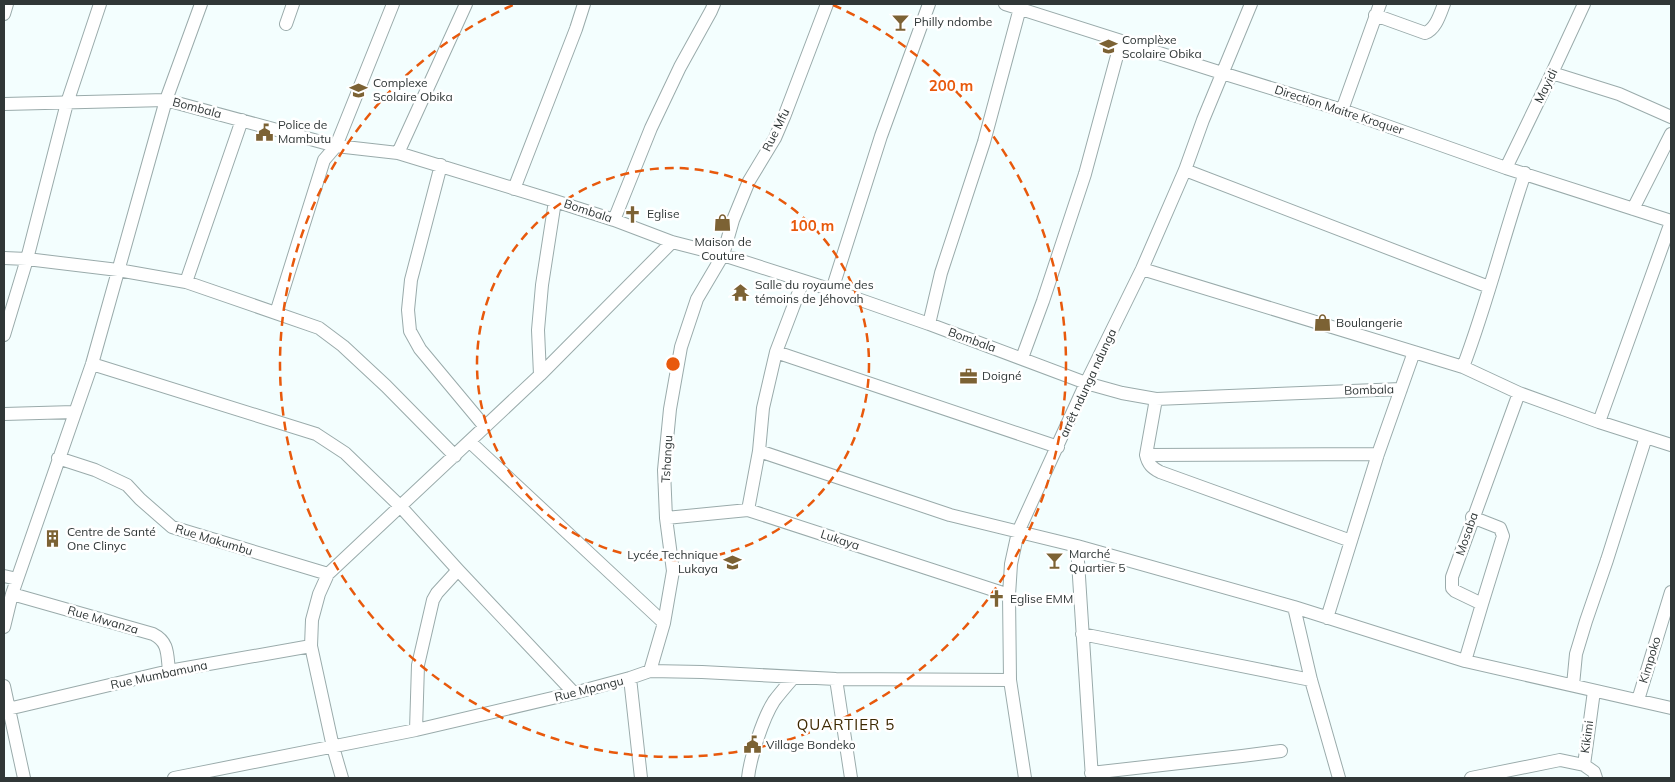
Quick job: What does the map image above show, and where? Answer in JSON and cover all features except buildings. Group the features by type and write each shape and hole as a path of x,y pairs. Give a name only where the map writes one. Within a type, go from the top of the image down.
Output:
{"street":[{"path":"4,14 7,4"},
{"path":"4,335 27,259 67,103 100,4"},
{"path":"4,627 17,579 92,364 166,100 201,4"},
{"path":"286,24 294,4"},
{"path":"276,312 324,160 336,146 393,4"},
{"path":"398,153 466,4"},
{"path":"514,189 584,4"},
{"path":"614,220 651,128 680,67 714,4"},
{"name":"Rue Mfu","path":"723,255 733,220 746,189 778,131 827,4"},
{"path":"832,290 881,136 929,4"},
{"name":"Direction Maitre Kroquer","path":"1005,4 1342,110 1506,168 1671,221"},
{"name":"arrêt ndunga ndunga","path":"1024,778 1010,680 1009,595 1011,564 1018,532 1086,383 1142,269 1185,170 1251,4"},
{"path":"1342,110 1378,10 1425,32 1432,29 1444,4"},
{"name":"Mayidi","path":"1506,168 1584,4"},
{"path":"929,324 941,272 984,142 1020,8"},
{"path":"1022,358 1085,174 1121,41"},
{"path":"1552,73 1619,94 1671,117"},
{"name":"Bombala","path":"4,104 166,100 336,146 398,153 614,220 672,242 723,255 832,290 1086,383 1122,393 1156,399 1401,389"},
{"path":"186,282 242,120"},
{"path":"1633,208 1671,134"},
{"path":"441,165 411,280 408,310 410,331 420,349 486,426"},
{"path":"1185,170 1490,287"},
{"path":"1464,367 1477,332 1525,174"},
{"path":"540,375 538,330 542,285 555,201"},
{"path":"1599,422 1671,221"},
{"path":"342,778 333,747 311,646 312,620 319,594 328,574 540,375 672,242"},
{"name":"Tshangu","path":"650,671 664,623 673,571 666,518 664,470 670,409 681,347 697,299 723,255"},
{"path":"4,258 118,270 186,282 319,328 343,346 393,393 455,456"},
{"path":"1142,269 1464,367 1519,393 1599,422 1671,444"},
{"path":"748,510 759,451 764,408 776,352 803,281"},
{"path":"776,352 1058,446"},
{"path":"1327,618 1378,454 1414,352"},
{"path":"92,364 316,434 345,453 401,507 574,693"},
{"name":"Mosaba","path":"1482,604 1455,592 1451,583 1472,517 1519,393"},
{"path":"1156,399 1146,455 1150,466 1160,472 1351,541"},
{"path":"4,414 74,412"},
{"path":"1573,685 1576,654 1646,437"},
{"path":"470,442 664,623"},
{"path":"759,451 950,515 1077,546 1294,607 1465,660 1671,708"},
{"path":"1146,455 1378,454"},
{"name":"Rue Makumbu","path":"58,458 95,470 127,486 172,528 328,574"},
{"name":"Lukaya","path":"666,518 748,510 1009,595"},
{"path":"1465,660 1503,536 1500,528 1472,517"},
{"path":"1077,546 1091,775 1281,751"},
{"path":"416,730 418,665 433,600 458,570"},
{"path":"4,576 17,579"},
{"name":"Kimpoko","path":"1638,700 1671,592"},
{"name":"Rue Mwanza","path":"12,594 161,638 166,645 169,671"},
{"path":"1294,607 1311,680 1338,778"},
{"path":"1082,634 1311,680"},
{"name":"Rue Mumbamuna","path":"8,709 169,671 311,646"},
{"name":"Rue Mpangu","path":"174,778 416,730 574,693 650,671 794,677 1010,680"},
{"path":"748,778 750,765 768,713 774,702 794,677"},
{"path":"630,678 641,778"},
{"path":"836,678 851,778"},
{"path":"4,686 8,709 7,723 24,778"},
{"name":"Kikimi","path":"1594,691 1584,764 1594,772 1596,778"},
{"path":"1471,778 1560,760 1584,764"}],"place":[{"name":"Philly ndombe","path":"900,22"},
{"name":"Complèxe Scolaire Obika","path":"1108,47"},
{"name":"Complexe Scolaire Obika","path":"359,90"},
{"name":"Police de Mambutu","path":"264,132"},
{"name":"Eglise","path":"633,214"},
{"name":"Maison de Couture","path":"723,223"},
{"name":"Salle du royaume des témoins de Jéhovah","path":"741,292"},
{"name":"Boulangerie","path":"1322,323"},
{"name":"Doigné","path":"968,376"},
{"name":"Centre de Santé One Clinyc","path":"53,539"},
{"name":"Marché Quartier 5","path":"1055,561"},
{"name":"Lycée Technique Lukaya","path":"732,562"},
{"name":"Eglise EMM","path":"996,599"},
{"name":"Village Bondeko","path":"752,745"}],"district":[{"name":"QUARTIER 5","path":"846,725"}]}
